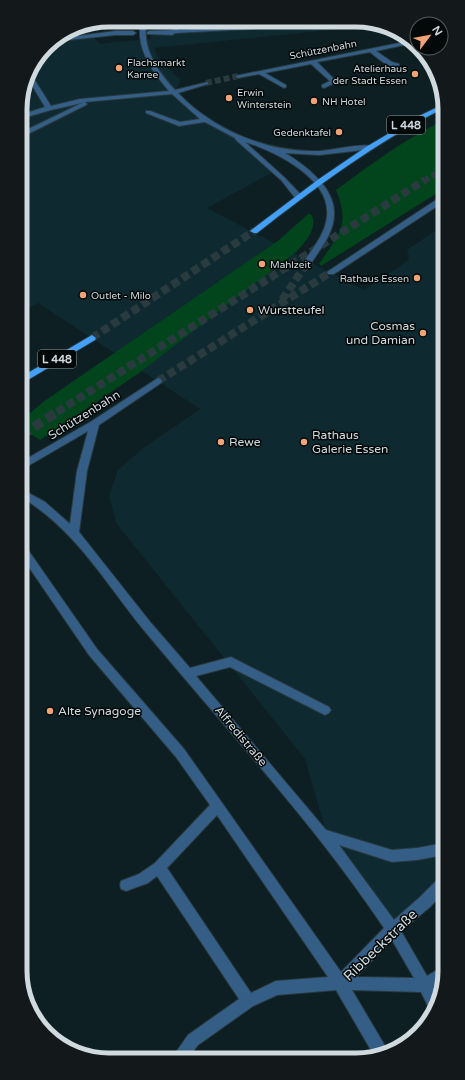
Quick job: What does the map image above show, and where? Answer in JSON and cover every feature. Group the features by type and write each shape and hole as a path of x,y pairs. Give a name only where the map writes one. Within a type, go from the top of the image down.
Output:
{"main road":[{"name":"L 448","path":"254,231 299,197 372,147 409,123 438,109"},
{"name":"L 448","path":"27,379 92,338"}],"street":[{"path":"143,27 142,33 144,44 148,56 157,71 174,92 205,120 233,135 275,150 303,168 318,184 327,198 331,214 327,228 309,260"},
{"path":"172,33 177,27"},
{"path":"149,33 172,33 253,27"},
{"path":"67,39 116,32 133,33"},
{"name":"Schützenbahn","path":"238,76 405,43"},
{"path":"371,50 390,64 397,65"},
{"path":"313,62 334,82 324,86"},
{"path":"260,72 284,86"},
{"path":"32,80 49,108"},
{"path":"27,115 49,108 95,99 174,92 206,83"},
{"path":"27,133 95,99"},
{"path":"148,112 179,124 205,120"},
{"path":"233,135 283,179 299,197"},
{"path":"275,150 319,153 372,147"},
{"path":"331,272 438,203"},
{"name":"Schützenbahn","path":"27,463 95,423 158,382"},
{"path":"74,532 82,471 95,423"},
{"name":"Alfredistraße","path":"27,495 44,504 74,532 146,624 322,834 365,889 393,929 433,1000"},
{"path":"27,557 93,652 180,753 218,806 340,983 379,1050"},
{"path":"188,673 231,662 325,710"},
{"path":"126,885 143,879 159,867 218,806"},
{"path":"322,834 392,856 438,850"},
{"path":"159,867 248,1001"},
{"name":"Ribbeckstraße","path":"340,983 393,929 425,902 438,888"},
{"path":"425,985 438,977"},
{"path":"183,1053 193,1040 248,1001 276,988 340,983"},
{"name":"Ribbeckstraße","path":"340,983 425,985"}],"shaded area":[{"name":"Rathaus Galerie Essen","path":"151,27 358,27 154,48 157,55 167,67 181,80 174,92 191,109 232,135 273,172 207,208 364,290 409,260 407,250 438,229 438,892 393,927 327,835 305,759 116,523 109,496 118,470 142,449 200,409 38,303 27,309 27,104 32,82 48,108 95,98 49,107 32,80 35,73 44,59 55,47 68,38 83,31 88,30 100,44 151,39"}],"green space":[{"path":"438,123 438,193 321,266 319,264 336,238 342,223 342,210 336,190 374,162"},
{"path":"308,214 311,214 313,219 312,230 307,239 296,252 139,373 40,440 32,435 27,435 27,416 43,402 279,240"}],"tunnel":[{"path":"206,83 238,76"},
{"path":"424,181 438,172"},
{"path":"57,412 425,180"},
{"path":"92,338 254,231"},
{"path":"282,300 309,260"},
{"path":"158,381 331,272"},
{"path":"27,431 59,411"}],"place":[{"name":"Flachsmarkt Karree","path":"119,68"},
{"name":"Atelierhaus der Stadt Essen","path":"415,74"},
{"name":"Erwin Winterstein","path":"229,98"},
{"name":"NH Hotel","path":"314,101"},
{"name":"Gedenktafel","path":"339,132"},
{"name":"Mahlzeit","path":"262,264"},
{"name":"Rathaus Essen","path":"417,278"},
{"name":"Outlet - Milo","path":"83,295"},
{"name":"Wurstteufel","path":"250,310"},
{"name":"Cosmas und Damian","path":"423,333"},
{"name":"Rewe","path":"221,442"},
{"name":"Rathaus Galerie Essen","path":"304,442"},
{"name":"Alte Synagoge","path":"50,711"}]}
